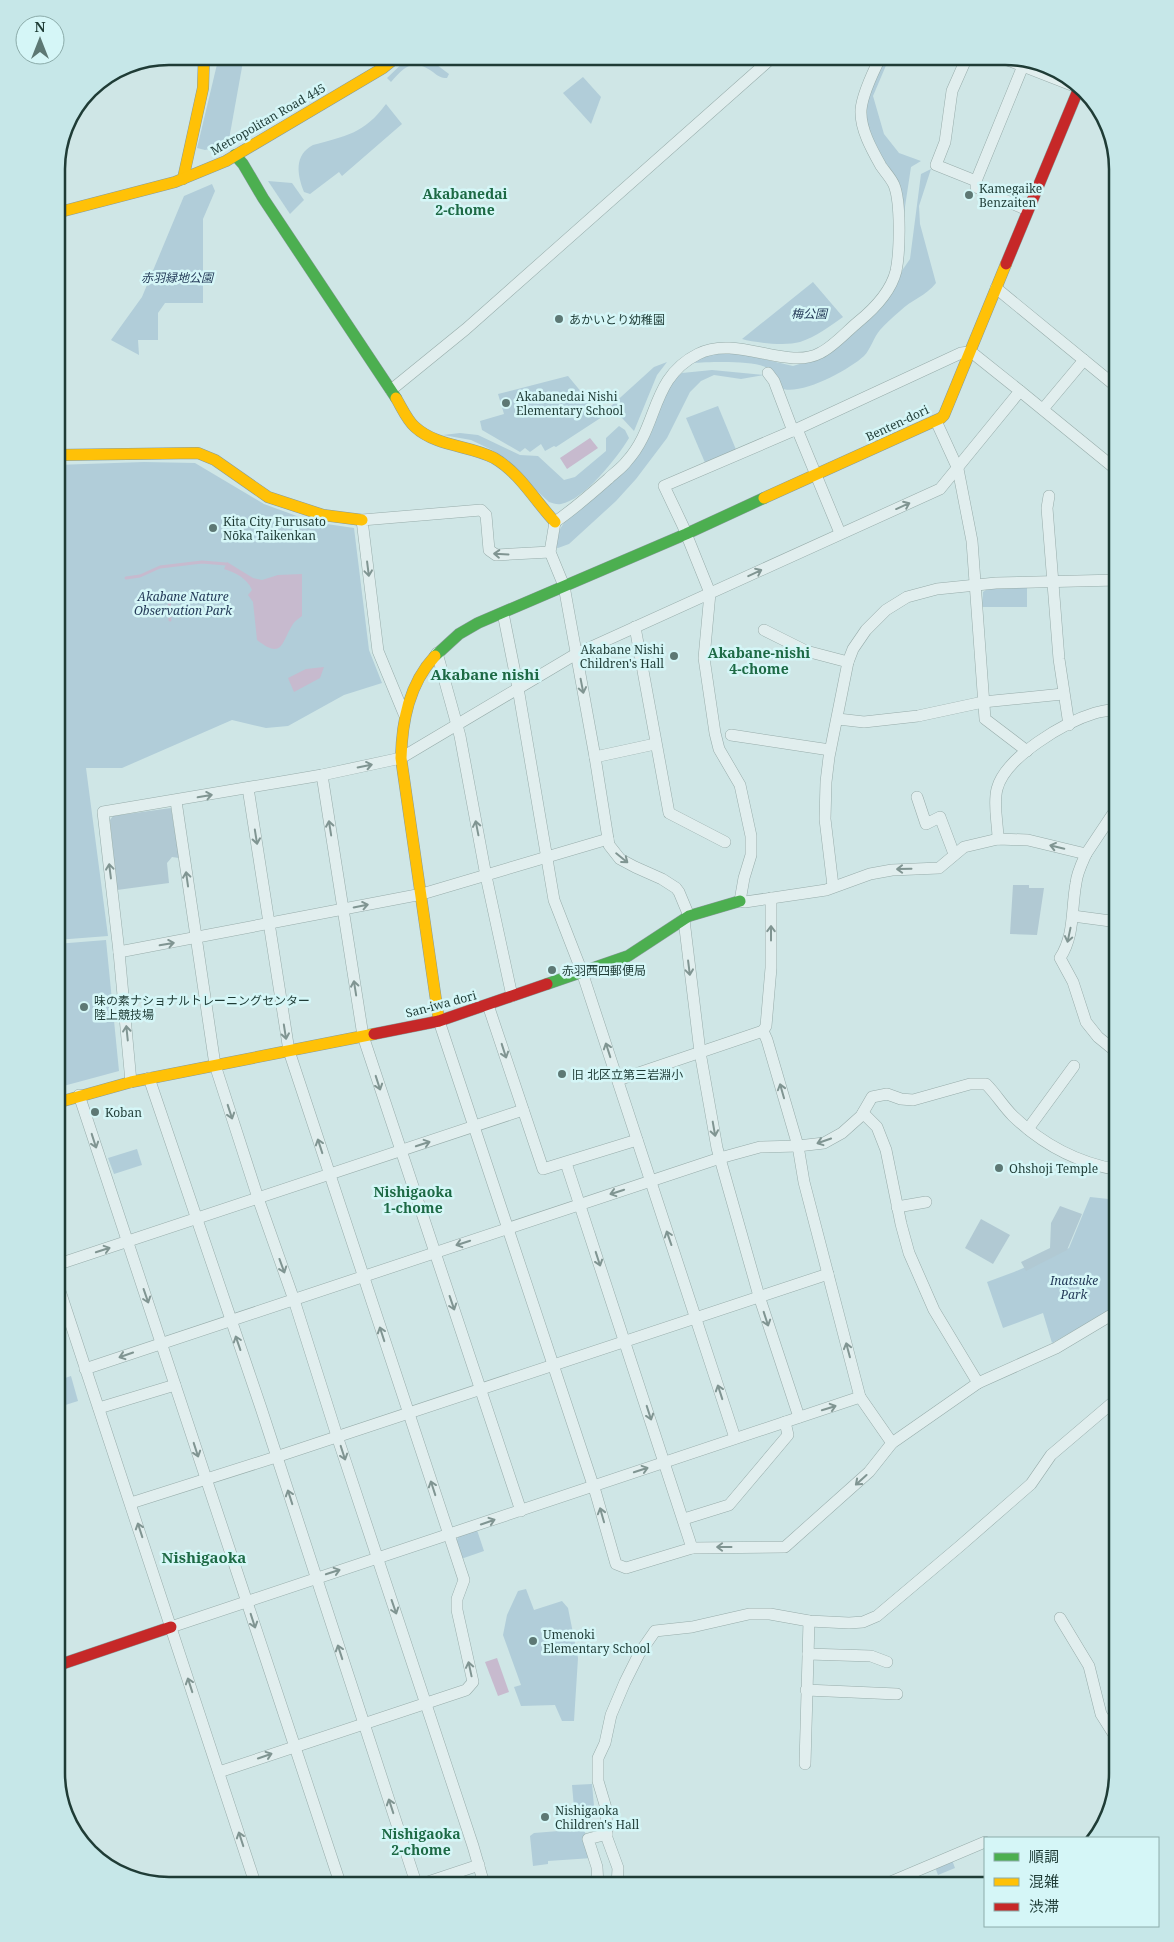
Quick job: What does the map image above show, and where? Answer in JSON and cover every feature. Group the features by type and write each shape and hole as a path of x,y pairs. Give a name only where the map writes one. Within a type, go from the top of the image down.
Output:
{"street":[{"path":"183,179 203,88 204,65"},
{"name":"Metropolitan Road 445","path":"65,211 183,179 235,155 387,65"},
{"path":"391,390 466,328 764,65"},
{"path":"799,1417 759,1296 720,1158 700,1052 686,918 679,892 662,879 620,859 609,845 564,586 550,552 555,522 582,502 628,461 642,439 667,379 683,362 706,350 726,347 798,358 820,354 863,318 884,296 891,285 896,271 899,242 896,199 894,185 881,166 865,134 861,110 877,65"},
{"path":"963,65 952,92 945,142 936,165 976,181"},
{"path":"1023,67 976,181 976,187 1027,210"},
{"name":"Benten-dori","path":"440,1021 401,758 404,714 417,682 437,653 468,628 816,476 936,421 944,415 1076,94"},
{"path":"235,155 244,164 263,198 414,426 429,438 479,453 502,464 518,478 555,522"},
{"path":"996,288 1109,381"},
{"path":"1086,854 1028,840 998,840 964,846 940,868 892,870 870,874 826,890 745,902 740,900 751,855 751,836 740,785 719,748 716,732 704,658 710,593 664,486 795,430 954,355 969,352 1043,409 1109,464"},
{"path":"1043,409 1084,360"},
{"path":"768,373 774,381 840,533"},
{"path":"131,1082 120,952 103,812 322,775 401,758 576,654 940,489 1020,391"},
{"path":"936,421 958,469 972,541 985,719 1027,751"},
{"path":"65,455 198,453 215,460 268,497 323,515 362,520 481,510 486,515 489,550 496,555 550,552"},
{"path":"1049,496 1047,508 1053,582 1063,694 1069,724"},
{"path":"362,520 378,651 404,714"},
{"path":"833,886 825,819 826,782 830,750 838,719 848,662 853,649 866,630 886,610 907,596 937,589 996,583 1109,580"},
{"path":"503,613 518,688 554,900 582,972 735,1438"},
{"path":"635,627 669,813 725,842"},
{"path":"764,630 806,651 848,662"},
{"path":"437,653 457,725 486,876 512,996"},
{"path":"838,719 864,722 918,716 983,702 1063,694"},
{"path":"998,840 996,790 1004,774 1027,751 1069,724 1095,713 1109,711"},
{"path":"732,735 830,750"},
{"path":"595,756 656,744"},
{"path":"322,775 363,1036 520,1511"},
{"path":"219,1772 466,1690 473,1682 457,1610 457,1600 464,1580 289,1051 248,788"},
{"path":"917,797 926,824 940,818 954,854"},
{"path":"176,801 215,1065 258,1198 294,1300 479,1865 481,1877"},
{"path":"1109,820 1086,854 1076,882 1074,916 1067,947 1060,958 1073,982 1086,1022 1098,1037 1109,1046"},
{"path":"120,952 196,939 422,894 608,839"},
{"path":"618,1080 763,1031 766,1026 771,968 771,898"},
{"name":"San-iwa dori","path":"65,1100 149,1078 440,1021 628,956 686,918 740,900"},
{"path":"1074,916 1109,921"},
{"path":"488,1005 543,1169 637,1140"},
{"path":"440,1021 593,1486 616,1564 626,1568 692,1548 784,1547 869,1472 892,1442 978,1383 1056,1348 1109,1316"},
{"path":"763,1031 798,1146 804,1182 860,1398 892,1442"},
{"path":"1028,1129 1074,1066"},
{"path":"149,1078 414,1877"},
{"path":"85,1368 720,1158 760,1147 824,1143 842,1133 863,1113 864,1108 872,1097 887,1094 901,1099 914,1100 970,1084 986,1084 1012,1114 1047,1143 1075,1158 1109,1167"},
{"path":"79,1095 338,1877"},
{"path":"65,1262 523,1110"},
{"path":"863,1113 877,1127 886,1150 897,1207 909,1253 932,1305 978,1383"},
{"path":"566,1163 692,1548"},
{"path":"897,1207 926,1202"},
{"path":"131,1503 276,1457 828,1274"},
{"path":"65,1307 253,1877"},
{"path":"99,1408 175,1384"},
{"path":"65,1663 735,1438 860,1398"},
{"path":"618,1877 618,1868 607,1834 606,1808 598,1781 598,1758 605,1743 611,1715 622,1690 639,1654 655,1632 692,1627 749,1614 770,1614 809,1621 863,1622 877,1616 1024,1490 1040,1474 1051,1455 1109,1406"},
{"path":"684,1519 729,1505 788,1435 784,1422"},
{"path":"1060,1618 1072,1634 1089,1666 1101,1714 1109,1727"},
{"path":"804,1764 809,1621"},
{"path":"808,1654 871,1656 887,1662"},
{"path":"806,1690 897,1694"},
{"path":"597,1877 588,1839 607,1834"},
{"path":"902,1877 984,1842"},
{"path":"442,1877 479,1865"}],"green space":[{"path":"217,65 242,65 228,145 205,150 197,148"},
{"path":"401,65 415,65 405,68 391,82 387,78"},
{"path":"420,65 437,65 449,74 447,78 443,78"},
{"path":"881,65 886,65 873,96 884,134 899,153 921,161 911,167 903,220 885,164 869,133 864,109"},
{"path":"583,77 601,97 591,124 563,93"},
{"path":"386,104 402,124 342,176 339,172 310,194 304,192 299,165 307,149 313,145 344,136 362,128"},
{"path":"931,169 919,206 920,224 936,283 928,291 904,307 885,325 864,356 857,362 824,381 799,389 788,390 780,388 771,372 761,365 731,362 693,363 707,354 737,353 793,366 825,356 899,275 910,259 921,174"},
{"path":"268,181 292,183 304,200 290,214"},
{"name":"赤羽緑地公園","path":"212,184 215,191 203,219 203,303 165,303 158,313 158,340 138,340 139,355 111,340 142,297 184,196"},
{"name":"梅公園","path":"813,282 843,317 817,334 800,342 787,344 755,342 742,339"},
{"path":"667,362 657,375 634,431 611,406 654,367"},
{"path":"712,370 764,375 741,379 714,375 701,381 690,392 667,438 636,479 616,501 569,544 558,548 554,547 565,521 624,471 671,382 682,373"},
{"path":"568,376 602,417 556,447 554,446 545,451 541,444 530,452 525,448 520,452 482,430 480,421 504,414 498,394"},
{"path":"718,406 737,452 706,465 686,418"},
{"path":"619,426 625,430 629,438 617,456 580,495 560,504 549,502 492,450 471,440 443,435 460,433 478,435 520,455 538,456 564,480 575,477 606,451 606,438"},
{"name":"Akabane Nature Observation Park","path":"144,462 195,463 264,504 313,522 354,528 369,650 382,683 344,695 288,726 266,728 232,720 122,768 86,768 108,936 65,939 65,465"},
{"path":"1027,586 1027,607 982,607 983,592 989,588"},
{"name":"味の素ナショナルトレーニングセンター 陸上競技場","path":"106,940 119,1071 65,1086 65,943"},
{"path":"137,1149 142,1165 114,1174 108,1158"},
{"name":"Inatsuke Park","path":"1090,1197 1109,1199 1109,1311 1052,1343 1043,1313 1003,1328 987,1282 1069,1248"},
{"path":"71,1376 78,1401 65,1405 65,1378"},
{"path":"477,1530 484,1551 461,1559 456,1542 459,1535"},
{"path":"526,1589 534,1610 562,1601 568,1608 578,1658 574,1721 562,1721 555,1705 521,1706 514,1687 521,1685 503,1635 507,1615 518,1591"},
{"path":"592,1784 595,1817 575,1819 572,1785"},
{"path":"584,1829 592,1858 548,1861 548,1864 533,1866 530,1836 534,1833"},
{"path":"952,1860 955,1868 938,1875 935,1867"}],"shaded area":[{"path":"590,438 598,448 567,469 560,458"},
{"path":"227,562 253,578 262,580 278,575 302,574 302,616 293,624 283,643 277,649 272,649 257,640 253,602 248,595 252,590 241,576 224,569"},
{"path":"324,667 320,678 294,692 288,678 306,669"},
{"path":"171,808 179,858 172,857 167,863 169,883 117,890 110,820 113,816"},
{"path":"1013,885 1029,885 1029,888 1044,888 1037,935 1010,934"},
{"path":"1060,1206 1082,1214 1067,1250 1026,1271 1021,1262 1050,1248 1051,1223"},
{"path":"981,1219 1010,1235 993,1264 965,1248"},
{"path":"497,1658 509,1692 498,1696 485,1662"}],"waterway":[{"path":"126,578 140,576 160,567 202,562 226,564"},
{"path":"169,595 170,620"}],"traffic: fast":[{"path":"235,155 243,164 263,198 396,398"},
{"path":"435,656 459,634 478,623 686,534 764,498"},
{"path":"547,984 628,956 689,916 740,901"}],"traffic: slow":[{"path":"183,179 203,88 204,65"},
{"path":"65,211 175,182 226,161 387,65"},
{"path":"764,498 941,418 944,415 1006,264"},
{"path":"396,398 410,421 424,434 494,458 512,471 555,522"},
{"path":"65,455 198,453 215,460 268,497 323,515 362,520"},
{"path":"435,656 426,667 413,691 405,717 401,758 439,1021"},
{"path":"65,1100 131,1082 374,1034"}],"traffic: jam":[{"path":"1006,264 1076,94"},
{"path":"374,1034 439,1021 547,984"},
{"path":"65,1663 171,1627"}],"place":[{"name":"Kamegaike Benzaiten","path":"969,195"},
{"name":"あかいとり幼稚園","path":"559,319"},
{"name":"Akabanedai Nishi Elementary School","path":"506,403"},
{"name":"Kita City Furusato Nōka Taikenkan","path":"213,528"},
{"name":"Akabane Nishi Children's Hall","path":"674,656"},
{"name":"赤羽西四郵便局","path":"552,970"},
{"name":"味の素ナショナルトレーニングセンター 陸上競技場","path":"84,1007"},
{"name":"旧 北区立第三岩淵小","path":"562,1074"},
{"name":"Koban","path":"95,1112"},
{"name":"Ohshoji Temple","path":"999,1168"},
{"name":"Umenoki Elementary School","path":"533,1641"},
{"name":"Nishigaoka Children's Hall","path":"545,1817"}],"district":[{"name":"Akabanedai 2-chome","path":"465,202"},
{"name":"Akabane-nishi 4-chome","path":"759,660"},
{"name":"Akabane nishi","path":"485,674"},
{"name":"Nishigaoka 1-chome","path":"413,1200"},
{"name":"Nishigaoka","path":"204,1557"},
{"name":"Nishigaoka 2-chome","path":"421,1842"}]}
